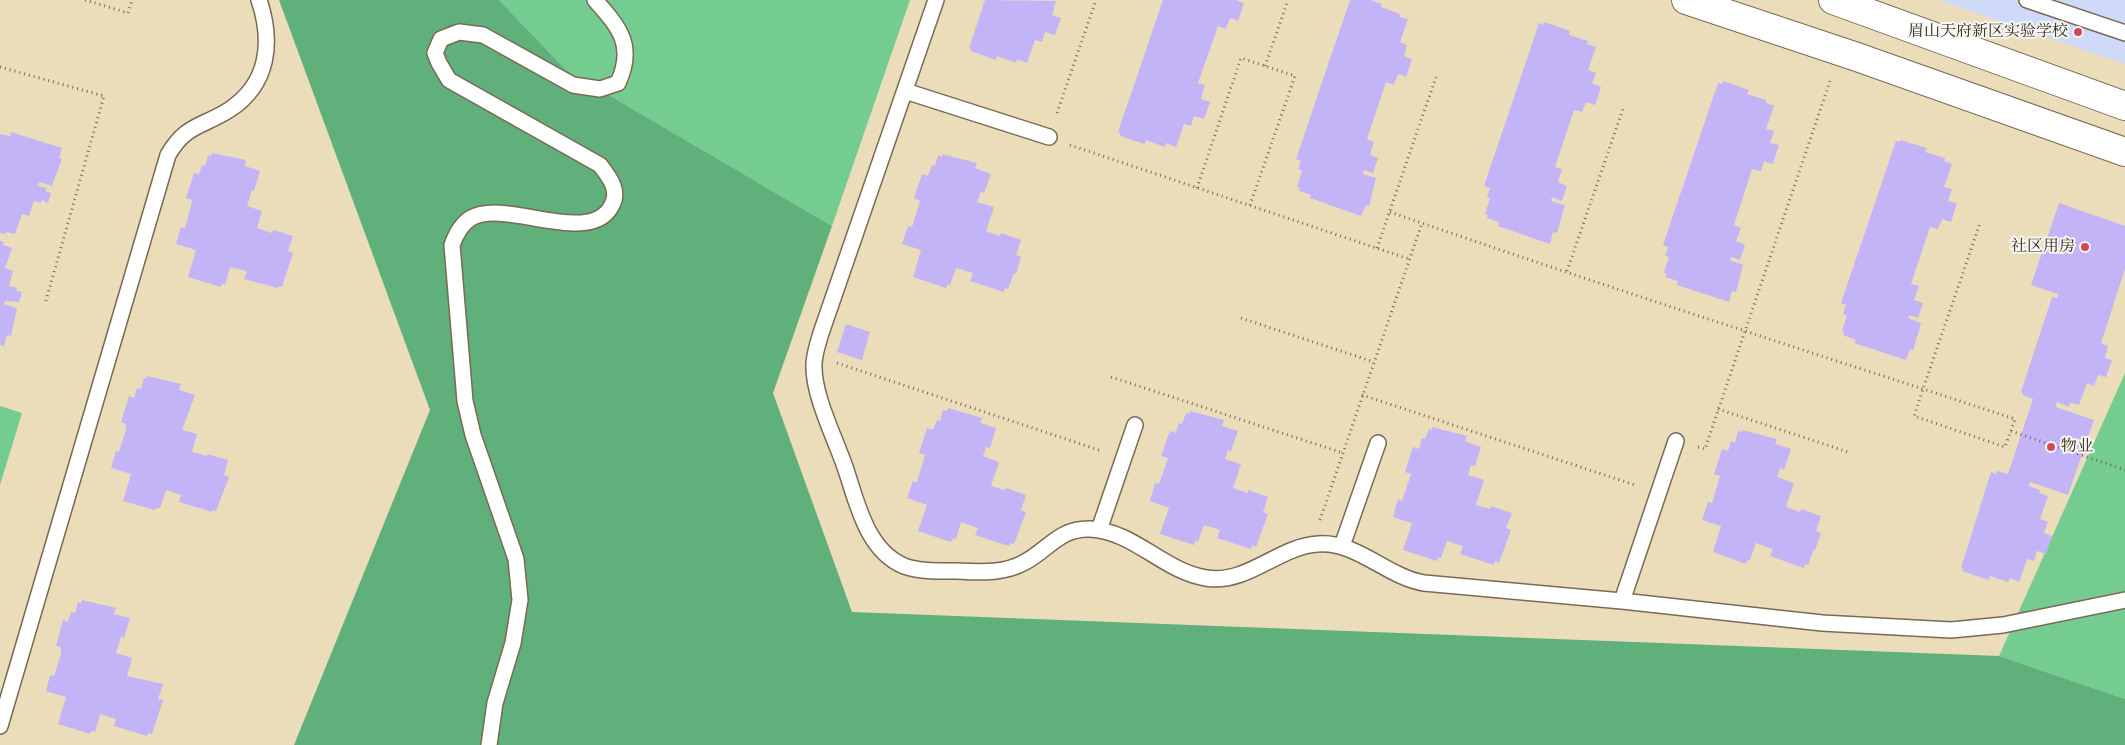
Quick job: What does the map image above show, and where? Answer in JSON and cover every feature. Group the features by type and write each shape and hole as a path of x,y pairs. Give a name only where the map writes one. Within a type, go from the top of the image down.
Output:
{"street":[{"path":"1686,0 1840,51 2125,152"},
{"path":"1832,0 2125,106"}],"lane":[{"path":"0,726 168,155 184,133 230,109 242,100 258,78 268,51 267,32 259,0"},
{"path":"488,745 495,703 513,643 520,600 516,559 473,435 465,401 452,245 458,230 472,217 498,213 573,224 591,222 608,213 616,198 612,181 600,165 449,80 435,53 441,39 459,32 483,35 574,85 600,89 618,83 625,68 626,43 605,11 595,0"},
{"path":"936,0 815,356 815,380 818,392 867,528 882,552 903,566 926,571 1002,570 1026,562 1058,537 1088,529 1117,534 1181,570 1211,579 1237,575 1303,546 1342,546 1411,581 1622,601 1822,623 1951,630 2003,625 2125,600"},
{"path":"2027,0 2125,33"},
{"path":"904,91 1049,137"},
{"path":"1099,530 1135,425"},
{"path":"1622,601 1676,440"},
{"path":"1342,546 1378,443"}],"path":[{"path":"85,0 128,13 132,0"},
{"path":"1096,0 1049,137 1409,259"},
{"path":"1265,66 1288,0"},
{"path":"1676,440 1705,449 1840,51"},
{"path":"1197,188 1241,58 1295,76 1250,206"},
{"path":"0,67 104,96 45,304"},
{"path":"1377,248 1436,77"},
{"path":"1567,271 1624,106"},
{"path":"1390,212 1923,389 2015,420 2006,447 1914,416 1923,389 1980,223"},
{"path":"1311,545 1422,223"},
{"path":"1241,318 1374,362"},
{"path":"815,356 1124,458"},
{"path":"1111,377 1343,453"},
{"path":"1362,395 1658,492"},
{"path":"1718,409 1848,452"},
{"path":"2011,431 2125,470"}],"shaded area":[{"name":"眉山天府新区实验学校","path":"1938,0 2125,0 2125,64"}],"green space":[{"path":"279,0 499,0 566,70 832,226 773,393 852,612 1999,656 2125,699 2125,745 294,745 430,410"},
{"path":"499,0 910,0 832,226 566,70"},
{"path":"2125,373 2125,699 1999,656"},
{"path":"0,406 22,413 0,485"}],"building":[{"path":"985,0 1056,1 1052,15 1061,18 1055,35 1045,32 1042,42 1035,40 1027,63 1017,59 1016,63 997,56 996,60 971,51 969,48"},
{"path":"1163,0 1236,0 1244,3 1238,21 1230,18 1226,29 1218,26 1198,83 1205,85 1201,99 1210,102 1204,119 1194,116 1191,126 1184,124 1176,147 1166,143 1165,147 1146,140 1145,144 1120,136 1118,132"},
{"path":"1350,0 1371,0 1382,4 1381,7 1400,14 1399,17 1408,19 1400,42 1407,45 1404,56 1412,59 1406,77 1398,74 1394,85 1386,82 1367,139 1374,142 1370,155 1378,158 1373,173 1364,170 1363,174 1376,178 1369,206 1366,205 1361,216 1310,198 1311,195 1299,191 1300,188 1297,187 1302,171 1298,169 1301,161 1296,159"},
{"path":"1544,22 1570,31 1569,35 1588,41 1587,44 1596,47 1588,70 1596,73 1592,83 1601,87 1595,105 1586,102 1582,112 1574,110 1555,167 1562,169 1558,182 1567,186 1562,201 1552,197 1551,201 1565,205 1557,233 1553,232 1550,244 1498,226 1499,222 1487,218 1488,215 1485,214 1490,198 1487,197 1490,188 1484,186 1539,23 1543,25"},
{"path":"1723,81 1749,90 1747,94 1766,100 1766,103 1774,106 1766,129 1774,131 1770,143 1779,145 1773,164 1764,161 1761,171 1752,169 1734,225 1741,228 1736,241 1745,245 1740,260 1731,257 1730,260 1743,265 1736,292 1732,291 1729,302 1677,285 1678,281 1665,277 1667,274 1664,273 1669,257 1665,256 1668,247 1663,245 1718,83 1722,84"},
{"path":"11,132 62,148 59,158 62,159 52,186 39,182 38,186 47,188 45,191 51,193 48,203 42,200 41,203 34,201 29,216 22,214 15,234 6,232 6,234 0,233 0,134 10,136"},
{"path":"1900,140 1927,148 1925,152 1945,158 1944,161 1952,164 1944,187 1952,189 1948,201 1957,203 1951,222 1942,219 1938,229 1930,227 1911,284 1919,286 1914,300 1923,303 1918,318 1909,315 1908,318 1921,323 1913,351 1910,349 1906,360 1854,343 1856,340 1843,335 1844,332 1842,331 1847,315 1843,314 1846,305 1841,303 1896,141 1900,142"},
{"path":"212,153 246,160 245,166 260,171 247,206 262,211 257,228 272,233 273,230 293,236 288,251 293,253 282,287 279,286 277,288 244,279 247,271 230,267 225,285 222,283 221,287 188,277 196,250 176,244 181,227 185,228 191,206 192,200 186,198 194,173 199,174 202,165 205,166 208,155 211,156"},
{"path":"942,154 977,163 975,168 991,174 984,193 981,192 977,202 994,207 986,231 1000,236 1001,233 1021,240 1016,255 1021,257 1016,274 1014,273 1008,289 1005,288 1004,292 970,281 973,273 956,268 950,285 948,284 946,288 913,277 921,250 902,244 908,226 912,227 920,201 914,198 922,174 928,176 932,165 935,166 938,155 942,157"},
{"path":"2059,203 2125,226 2125,269 2101,343 2108,346 2105,358 2112,360 2106,377 2098,375 2094,386 2087,383 2079,405 2070,403 2069,407 2057,402 2056,407 2094,420 2068,495 2030,482 2029,486 2040,490 2039,493 2048,496 2040,519 2048,522 2044,533 2052,536 2046,554 2037,551 2034,561 2027,559 2019,582 2010,578 2008,582 1990,576 1989,580 1962,571 1963,568 1961,568 1991,472 1996,474 1997,471 2008,474 2033,399 2023,395 2021,392 2052,297 2057,298 2058,294 2031,285"},
{"path":"0,241 4,242 3,245 12,248 5,268 13,271 9,286 17,288 16,291 22,292 19,302 5,301 4,304 17,308 11,336 7,335 4,346 0,345"},
{"path":"846,324 870,332 862,360 837,352"},
{"path":"147,376 181,384 179,390 195,395 182,430 197,434 192,452 228,460 224,475 229,477 216,511 213,510 212,512 179,502 181,495 166,490 160,508 155,510 123,501 131,474 111,468 116,451 119,452 126,430 126,424 121,422 129,396 134,398 137,388 141,389 144,378 146,379"},
{"path":"948,408 982,418 980,423 996,428 990,448 986,447 983,456 999,462 991,486 1005,490 1006,488 1026,495 1021,510 1026,512 1014,544 1011,543 1009,546 975,535 978,528 961,522 956,539 953,538 951,542 918,531 927,505 907,498 913,481 917,482 925,455 919,453 927,428 933,430 937,420 940,421 943,410 947,411"},
{"path":"1190,411 1224,420 1222,426 1238,431 1231,451 1228,450 1225,459 1241,464 1233,488 1248,493 1248,490 1268,497 1263,512 1268,514 1256,547 1252,545 1251,549 1217,538 1220,530 1204,525 1198,542 1195,541 1194,545 1160,534 1169,508 1150,501 1155,483 1159,484 1168,458 1161,456 1170,431 1176,433 1179,423 1182,424 1186,413 1189,414"},
{"path":"1432,427 1467,436 1465,441 1481,447 1475,466 1471,465 1468,475 1484,480 1476,505 1490,509 1491,506 1512,513 1506,528 1511,530 1499,563 1495,561 1494,565 1460,554 1463,546 1447,541 1441,558 1438,557 1437,561 1403,550 1412,523 1393,517 1398,499 1402,501 1411,474 1405,472 1413,447 1419,449 1422,438 1425,439 1429,429 1432,430"},
{"path":"1742,430 1777,439 1775,444 1791,449 1784,470 1780,468 1777,477 1794,483 1786,507 1800,512 1801,509 1821,516 1816,531 1821,533 1808,565 1805,564 1804,568 1770,556 1773,549 1756,543 1750,560 1746,564 1713,552 1721,526 1702,520 1708,502 1712,503 1720,476 1714,474 1722,449 1728,451 1731,441 1735,443 1738,431 1742,432"},
{"path":"82,600 116,608 114,614 130,618 124,638 121,637 116,653 132,658 127,676 163,684 158,699 163,700 152,734 148,733 147,736 114,726 116,719 100,714 95,732 91,731 90,734 58,724 66,697 46,691 50,675 54,676 61,654 61,647 56,646 63,620 68,622 71,612 75,613 78,602 81,603"}],"place":[{"name":"眉山天府新区实验学校","path":"2078,32"},
{"name":"社区用房","path":"2085,247"},
{"name":"物业","path":"2051,447"}]}
